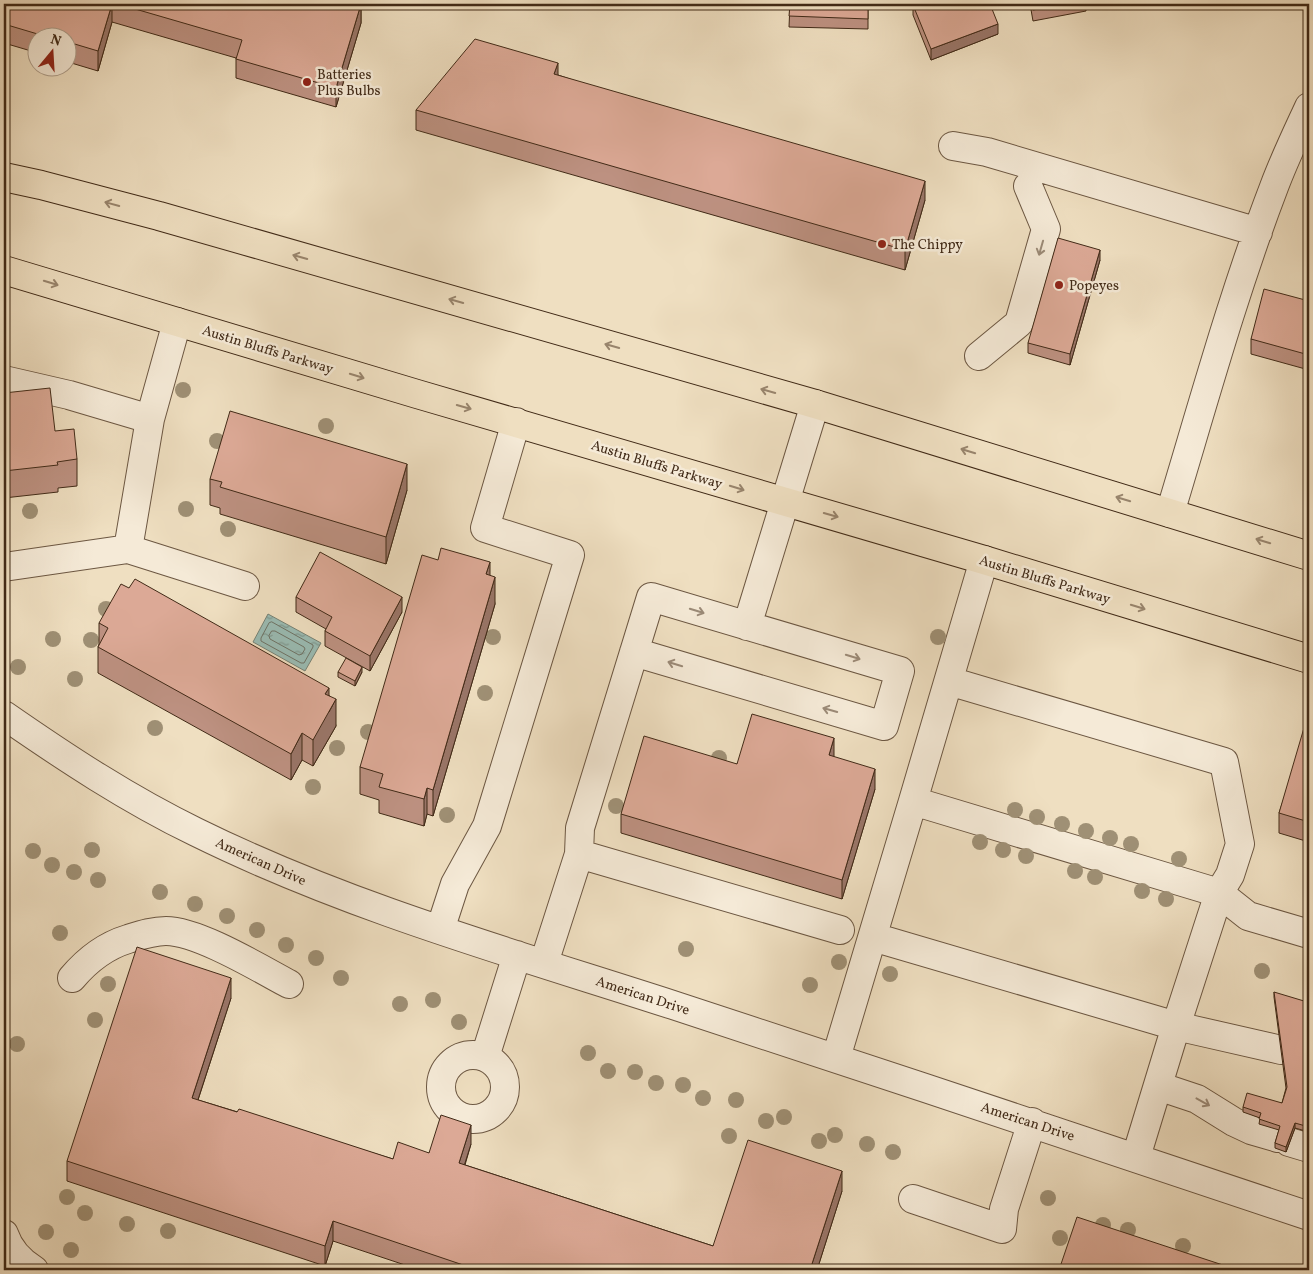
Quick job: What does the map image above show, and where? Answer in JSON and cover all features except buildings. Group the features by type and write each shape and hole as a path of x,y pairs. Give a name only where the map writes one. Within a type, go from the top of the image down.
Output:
{"main road":[{"path":"4,177 159,216 815,404 1309,556"},
{"name":"Austin Bluffs Parkway","path":"4,270 984,560 1309,659"}],"street":[{"path":"1170,514 1205,391 1258,232 1274,186 1309,107"},
{"path":"953,146 986,152 1258,232"},
{"path":"979,356 1019,323 1046,229 1028,186"},
{"path":"128,549 150,419 177,322"},
{"path":"4,380 69,395 150,419"},
{"path":"747,626 815,404"},
{"path":"440,930 455,884 487,826 570,555 485,528 516,422"},
{"path":"4,567 128,549 245,586"},
{"path":"836,1058 984,560"},
{"path":"544,963 579,854 580,828 634,652 651,597 900,672 884,726 634,652"},
{"path":"949,681 1224,762 1240,844 1230,875 1219,893 1136,1157"},
{"name":"American Drive","path":"4,715 69,761 130,797 196,832 326,890 440,930 1032,1122 1309,1216"},
{"path":"913,800 1219,893 1248,916 1309,934"},
{"path":"579,854 840,930"},
{"path":"72,978 85,963 100,951 118,942 148,933 167,931 187,934 220,948 289,984"},
{"path":"873,937 1176,1026 1281,1050"},
{"path":"485,1057 517,955"},
{"path":"466,1056 485,1057 493,1061 500,1069 504,1078 504,1097 491,1114 471,1119 460,1116 452,1111 445,1102 442,1082 435,1066 451,1064 466,1056"},
{"path":"1158,1086 1198,1099 1234,1122 1251,1130 1292,1143"},
{"path":"913,1199 1002,1228 1004,1209 1032,1122"},
{"path":"4,1234 14,1253 34,1270"}],"water":[{"path":"268,614 321,643 305,671 253,642"}],"place":[{"name":"Batteries Plus Bulbs","path":"307,82"},
{"name":"The Chippy","path":"882,244"},
{"name":"Popeyes","path":"1059,285"}]}
